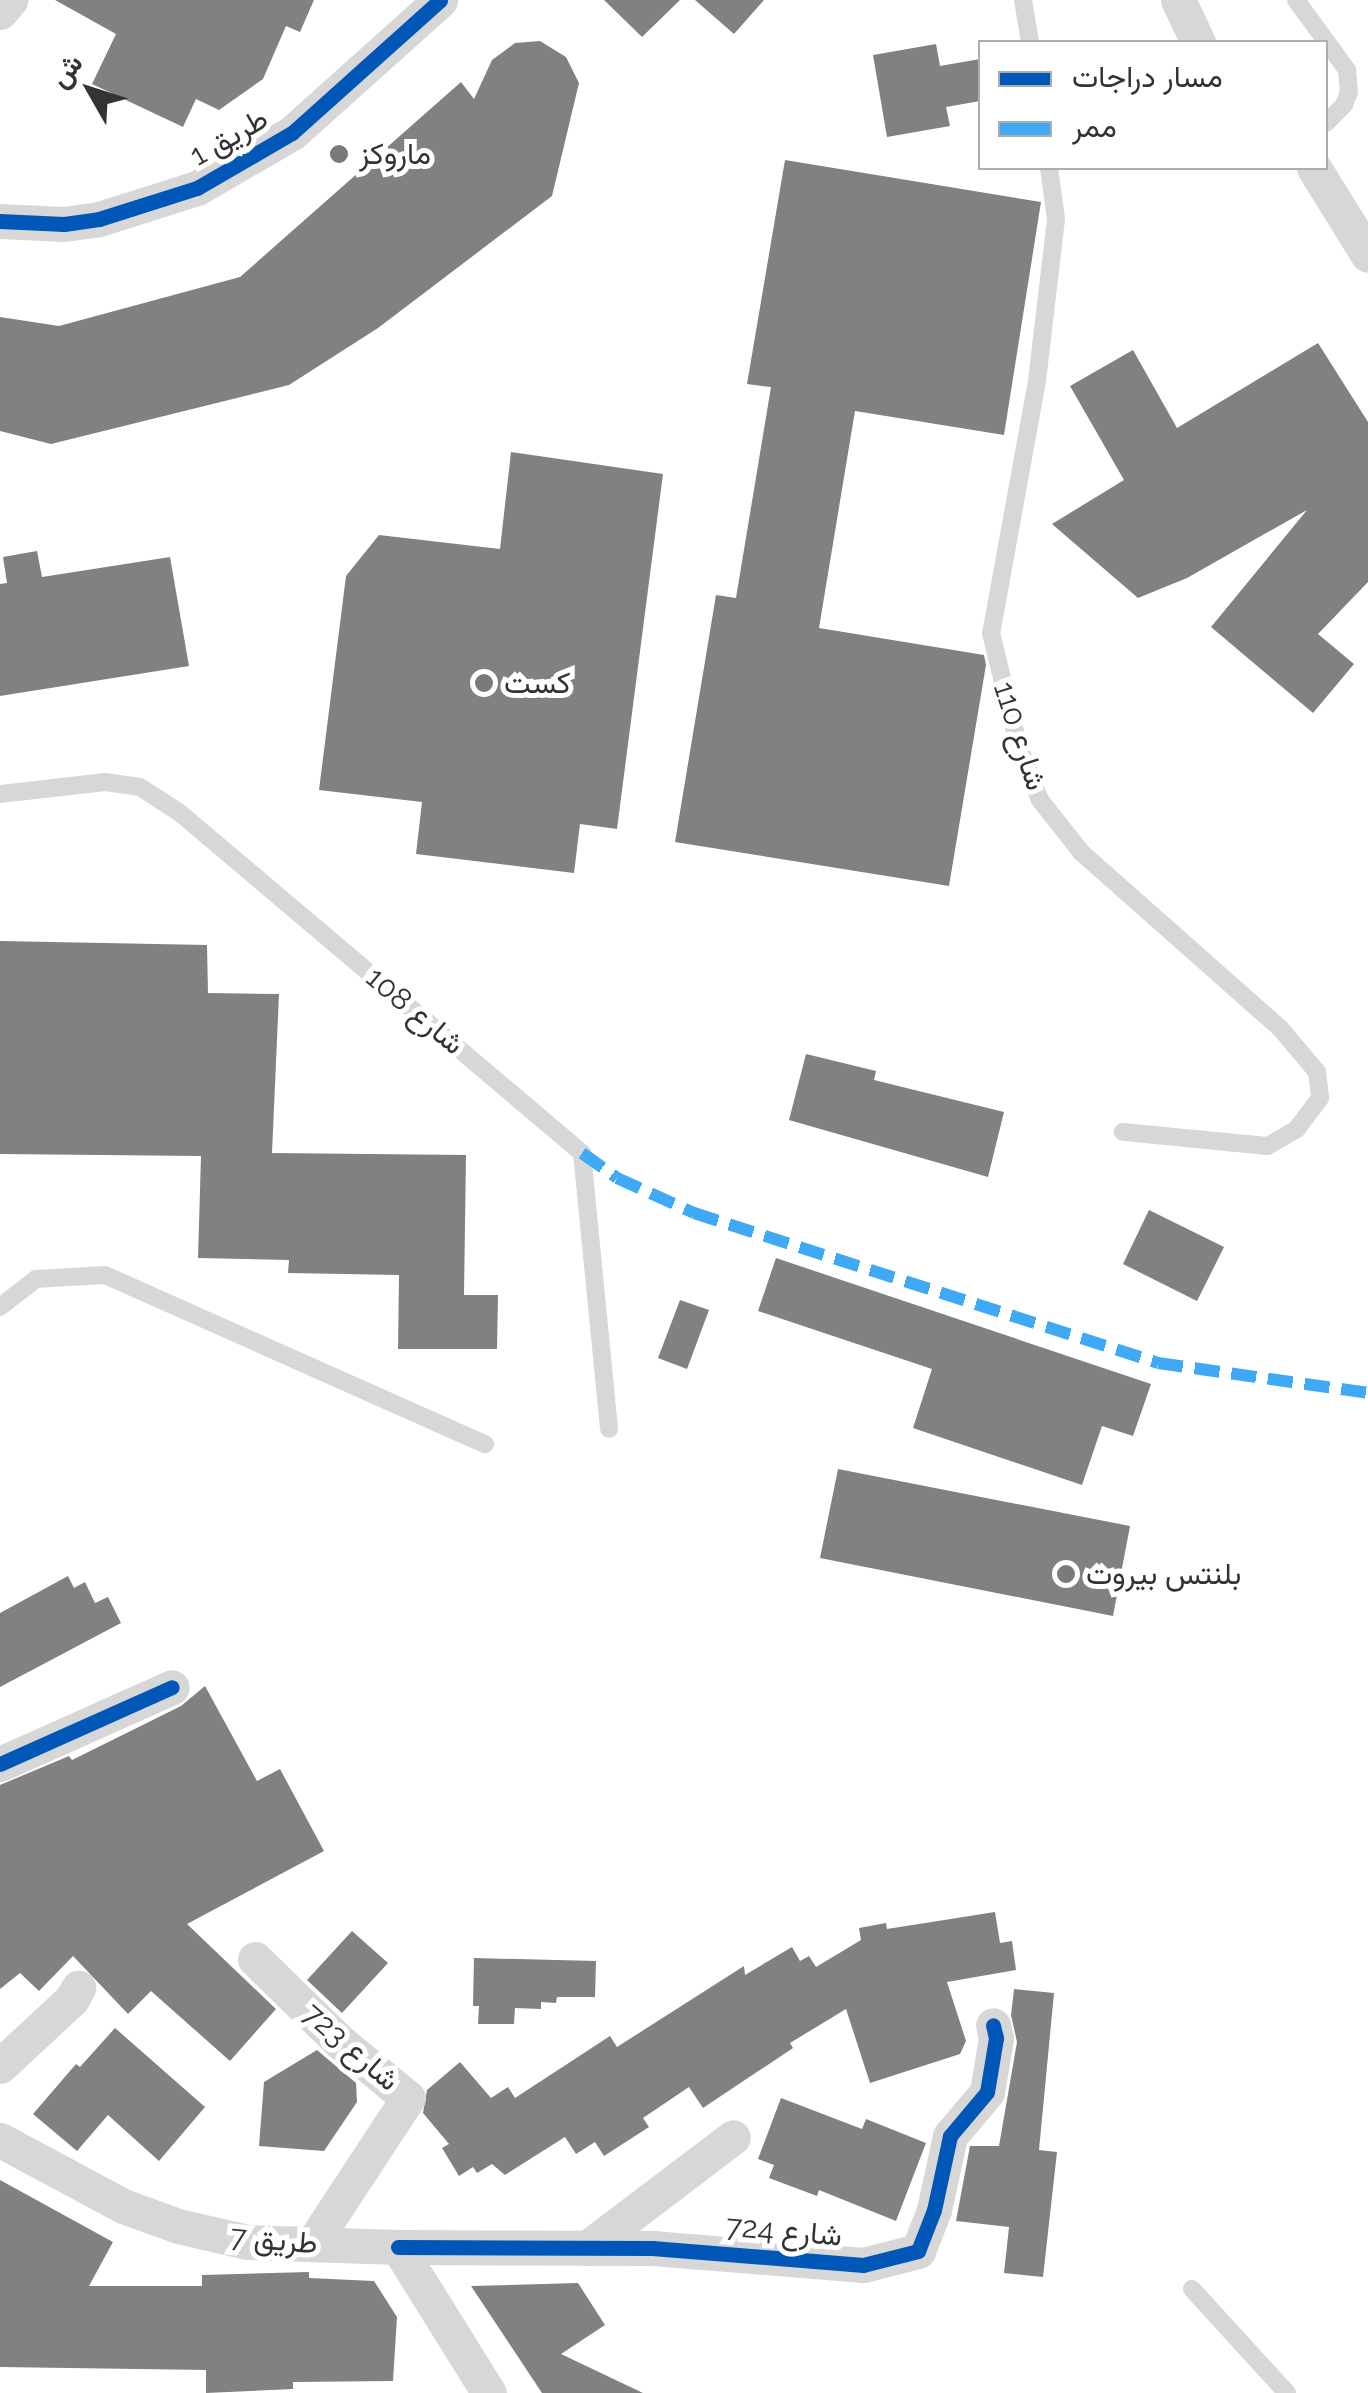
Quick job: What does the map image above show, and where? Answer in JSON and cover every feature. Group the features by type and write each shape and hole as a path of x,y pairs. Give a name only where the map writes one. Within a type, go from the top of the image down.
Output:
{"street":[{"path":"0,12 10,0"},
{"name":"طريق 1","path":"0,221 64,224 99,219 197,188 292,133 440,0"},
{"path":"1178,0 1197,40"},
{"path":"1315,170 1368,255"},
{"path":"0,1764 172,1686"},
{"name":"شارع 723","path":"254,1960 408,2098 312,2244"},
{"path":"0,2066 72,1999 78,1988"},
{"name":"شارع 724","path":"398,2247 652,2248 863,2266 918,2251 934,2210 950,2136 987,2092 996,2038 993,2025"},
{"path":"586,2248 733,2136"},
{"name":"7 طريق","path":"0,2140 123,2206 178,2226 248,2242 398,2247"},
{"path":"398,2247 489,2393"}],"lane":[{"path":"1023,0 1030,40"},
{"path":"1296,0 1325,40"},
{"path":"1328,44 1347,70 1349,92 1344,105 1328,121"},
{"name":"شارع 110","path":"1049,170 1056,219 1038,381 991,633 1013,728 1040,800 1082,853 1280,1028 1317,1072 1320,1098 1297,1129 1267,1146 1124,1132"},
{"name":"شارع 108","path":"0,794 105,782 140,787 180,813 582,1153 609,1429"},
{"path":"0,1306 36,1279 104,1275 486,1444"},
{"path":"1192,2289 1288,2393"}],"building":[{"path":"55,0 314,0 300,32 286,26 263,79 219,110 196,99 183,127 92,84 116,34"},
{"path":"604,0 680,0 642,37"},
{"path":"695,0 764,0 734,34"},
{"path":"540,41 566,57 579,83 552,196 378,328 289,385 51,444 0,431 0,317 59,326 240,277 461,82 474,99 492,60 515,43"},
{"path":"936,44 940,66 978,59 978,101 946,107 950,126 887,137 873,55"},
{"path":"785,160 1041,202 1004,435 855,411 819,628 984,655 986,665 949,886 675,842 716,595 736,598 771,387 747,384"},
{"path":"1318,343 1368,422 1368,582 1318,634 1354,664 1313,713 1211,627 1307,510 1187,578 1138,598 1052,524 1124,480 1070,386 1133,350 1177,428"},
{"name":"كست","path":"511,452 663,474 617,829 580,824 574,873 416,854 422,802 319,790 346,576 379,535 500,549"},
{"path":"37,551 42,577 170,557 189,666 0,696 0,584 7,583 3,557"},
{"path":"0,941 207,945 208,993 279,994 272,1153 466,1155 464,1295 498,1295 497,1349 398,1349 399,1275 288,1273 289,1260 198,1258 201,1156 0,1154"},
{"path":"806,1054 876,1071 874,1080 1004,1112 988,1177 789,1120"},
{"path":"1149,1210 1224,1247 1197,1301 1123,1264"},
{"path":"776,1258 1151,1384 1133,1436 1102,1426 1082,1485 913,1428 932,1369 758,1311"},
{"path":"680,1300 709,1310 687,1369 658,1358"},
{"path":"838,1469 1130,1526 1113,1616 820,1558"},
{"path":"68,1576 74,1588 85,1582 95,1603 108,1597 121,1623 0,1687 0,1613"},
{"path":"205,1686 257,1781 280,1769 324,1851 187,1924 276,2009 230,2061 151,1991 128,2014 73,1956 39,1991 20,1973 0,1989 0,1785 69,1756 72,1760 181,1706"},
{"path":"995,1912 1000,1943 1012,1941 1016,1970 947,1982 966,2041 960,2054 870,2083 846,2009 790,2043 793,2048 703,2108 689,2087 643,2118 649,2127 604,2156 595,2142 576,2154 565,2137 505,2175 492,2164 477,2173 473,2167 459,2176 442,2148 449,2144 423,2113 427,2090 460,2062 491,2098 508,2087 515,2098 610,2036 617,2047 744,1966 745,1975 792,1947 800,1961 809,1956 816,1967 861,1940 859,1928 886,1923 887,1929"},
{"path":"352,1931 388,1963 342,2013 307,1980"},
{"path":"474,1958 596,1961 595,1997 557,1997 556,2003 541,2002 541,2009 515,2008 514,2024 478,2024 479,2006 473,2006"},
{"path":"1014,1989 1054,1993 1039,2150 1057,2152 1043,2277 1004,2273 1009,2227 956,2221 970,2146 999,2146 1017,2042 1011,2015"},
{"path":"115,2028 205,2107 159,2161 108,2115 77,2151 33,2114 76,2064 80,2067"},
{"path":"317,2050 356,2083 357,2102 324,2151 259,2146 264,2082"},
{"path":"781,2098 862,2129 866,2119 926,2143 896,2221 819,2190 817,2196 769,2178 774,2165 758,2159"},
{"path":"0,2180 113,2242 89,2286 202,2286 202,2275 309,2272 309,2278 374,2281 397,2317 393,2381 293,2382 293,2389 206,2393 206,2370 0,2367"},
{"path":"578,2283 605,2325 561,2354 643,2393 542,2393 471,2286"}],"marked path":[{"path":"582,1153 617,1178 694,1213 1158,1363 1368,1393"}],"cycle path":[{"path":"0,221 64,224 99,219 197,188 292,133 440,0"},
{"path":"0,1764 172,1687"},
{"path":"398,2247 652,2248 863,2265 918,2251 934,2210 950,2136 987,2092 996,2038 993,2025"}],"place":[{"name":"ماروكز","path":"339,154"},
{"name":"كست","path":"484,683"},
{"name":"بلنتس بيروت","path":"1066,1574"}]}
